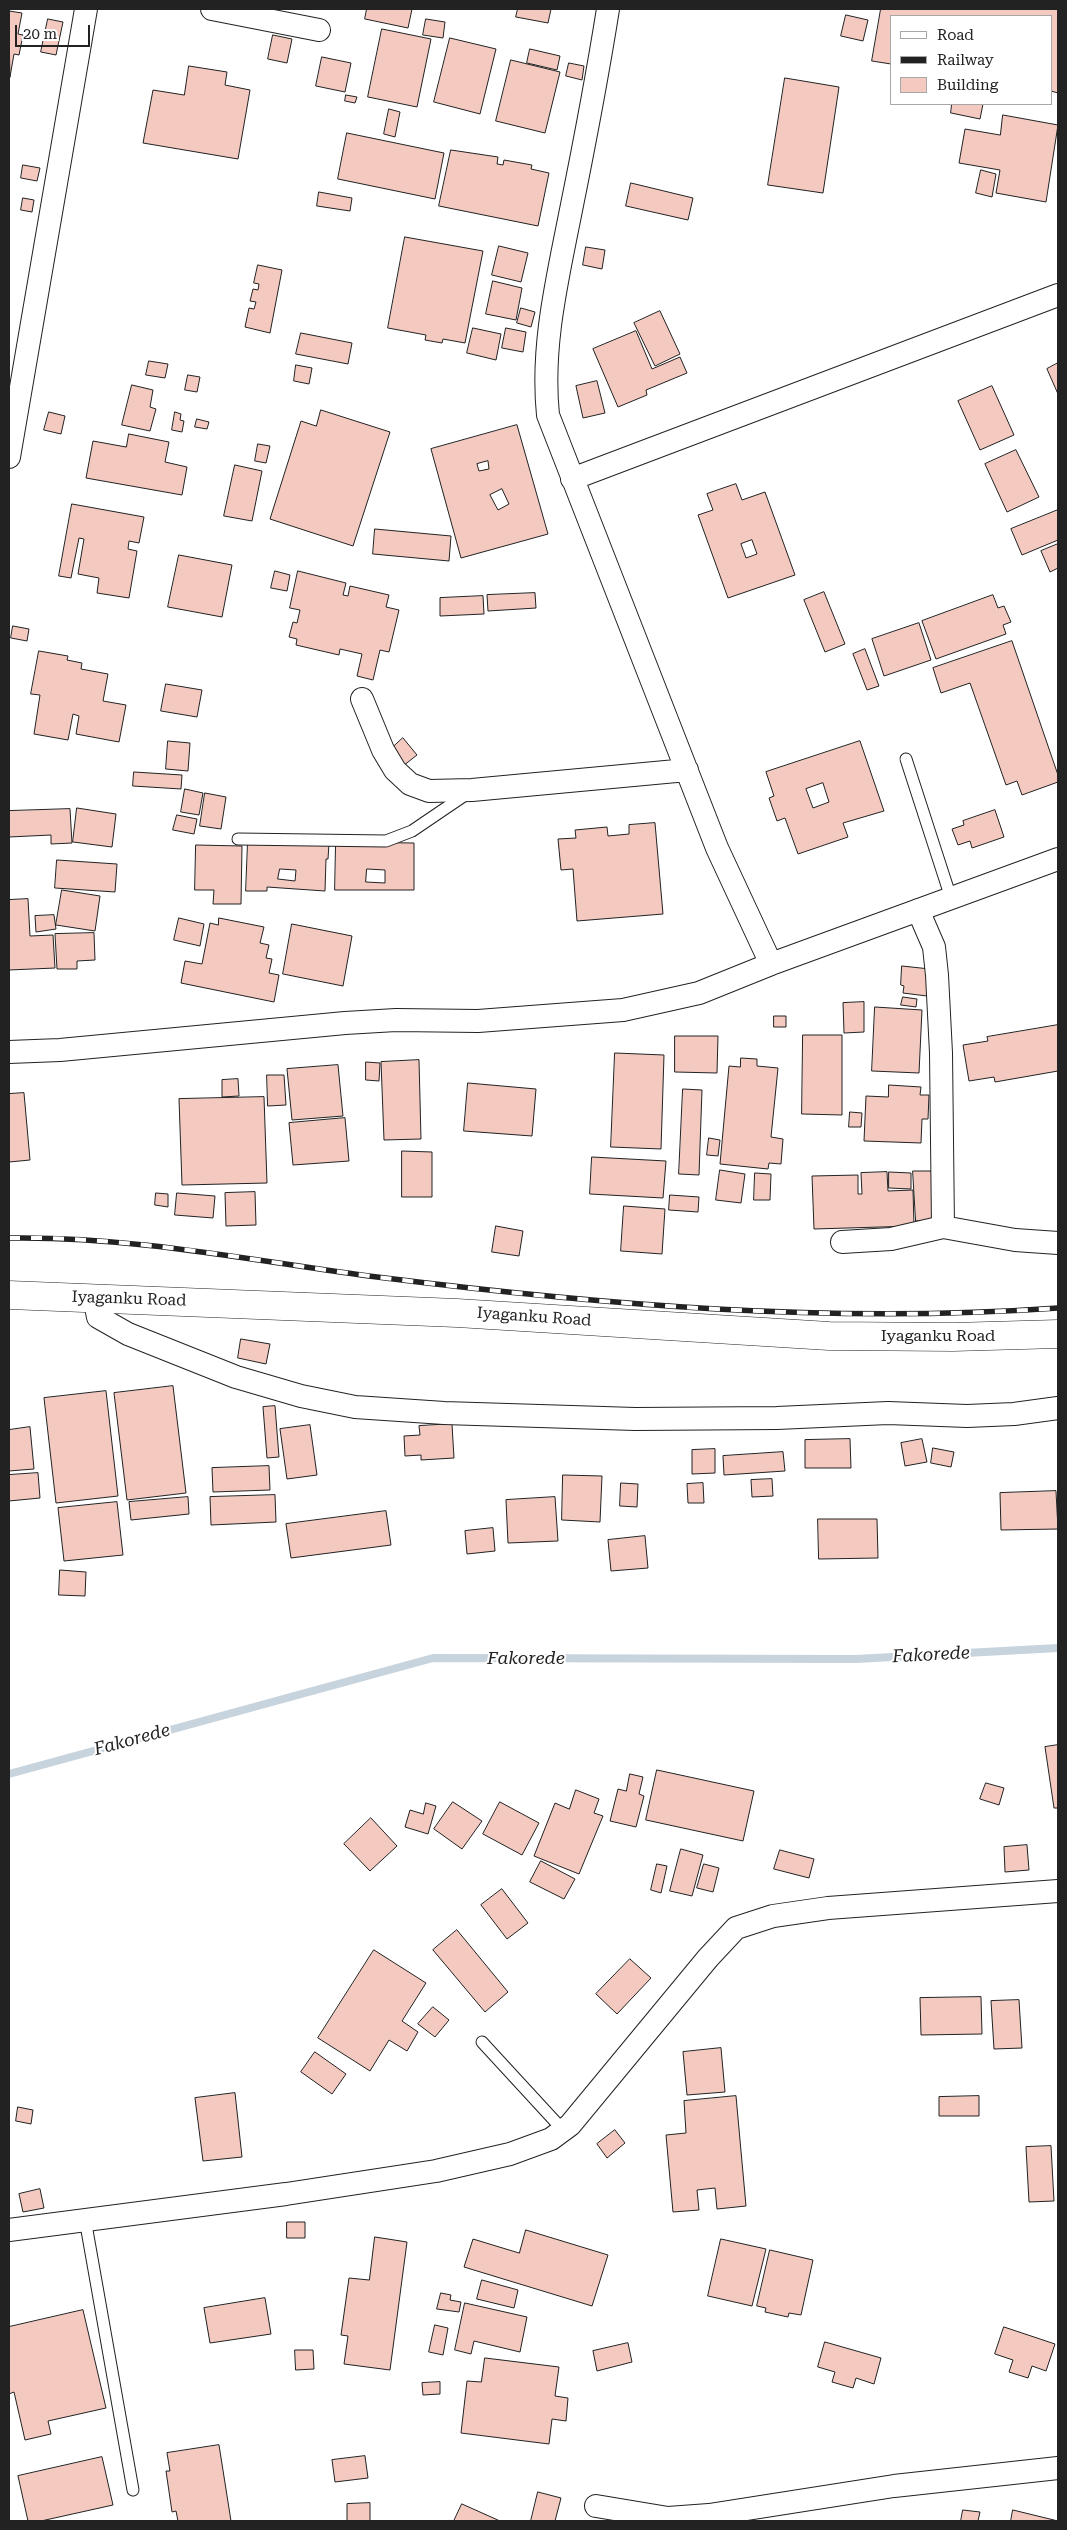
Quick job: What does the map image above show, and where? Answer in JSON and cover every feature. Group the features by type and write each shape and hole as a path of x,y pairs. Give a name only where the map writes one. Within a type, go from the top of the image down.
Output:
{"highway":[{"name":"Iyaganku Road","path":"9,1295 458,1312 829,1336 954,1337 1058,1334"}],"street":[{"path":"9,457 86,9"},
{"path":"212,9 319,30"},
{"path":"608,9 593,99 550,320 545,385 548,415 717,848 771,964"},
{"path":"572,479 1058,295"},
{"path":"362,699 383,750 395,770 410,784 429,791 472,790 687,770"},
{"path":"9,1052 60,1050 344,1023 396,1020 478,1021 623,1010 699,993 771,964 1058,859"},
{"path":"918,910 934,947 937,975 941,1053 944,1227"},
{"path":"842,1242 891,1239 944,1227 1015,1240 1058,1243"},
{"path":"94,1297 98,1318 128,1334 236,1376 301,1396 355,1407 444,1413 635,1419 777,1418 888,1413 966,1416 1014,1414 1058,1408"},
{"path":"9,2230 286,2194 436,2171 510,2154 551,2139 570,2125 708,1958 736,1928 773,1916 828,1908 1058,1891"},
{"path":"596,2506 668,2518 709,2515 894,2486 1058,2468"}],"lane":[{"path":"906,759 951,898"},
{"path":"238,839 386,841 412,831 472,790"},
{"path":"482,2042 563,2130"},
{"path":"85,2219 133,2490"}],"building":[{"path":"367,9 412,9 408,28 365,19"},
{"path":"518,9 551,9 548,23 516,17"},
{"path":"881,9 1058,9 1058,93 1052,91 1052,15 890,15 890,64 872,61"},
{"path":"9,11 22,13 18,34 23,35 19,55 14,54 10,77"},
{"path":"846,15 868,20 863,41 841,36"},
{"path":"48,19 63,22 56,55 41,52"},
{"path":"426,19 445,22 443,38 423,35"},
{"path":"382,29 431,39 417,107 368,97"},
{"path":"273,35 292,39 287,63 268,59"},
{"path":"450,38 496,49 480,114 434,102"},
{"path":"530,49 560,56 557,70 527,63"},
{"path":"322,57 351,63 345,92 316,86"},
{"path":"511,60 560,72 545,133 496,121"},
{"path":"569,63 584,66 582,80 566,76"},
{"path":"189,66 227,72 225,85 250,90 238,159 143,143 153,90 184,95"},
{"path":"785,78 839,87 823,193 768,185"},
{"path":"346,95 357,97 355,103 345,101"},
{"path":"952,105 983,105 980,119 951,113"},
{"path":"389,109 400,112 395,137 384,134"},
{"path":"1003,115 1058,125 1046,202 996,193 1000,170 959,163 965,129 1000,135"},
{"path":"347,133 444,153 435,199 338,179"},
{"path":"451,150 498,157 497,164 503,165 504,160 532,165 531,169 549,173 538,226 439,206"},
{"path":"23,165 40,168 37,181 21,178"},
{"path":"981,170 996,174 992,197 976,193"},
{"path":"631,183 693,198 688,220 626,206"},
{"path":"319,192 352,198 350,211 317,206"},
{"path":"23,198 34,200 32,212 21,210"},
{"path":"405,237 483,251 465,343 443,339 442,343 425,340 426,335 388,328"},
{"path":"499,246 528,253 521,282 492,275"},
{"path":"586,247 605,250 602,269 583,265"},
{"path":"258,265 282,270 270,333 245,327 249,308 254,309 256,302 250,301 253,289 258,290 259,284 254,283"},
{"path":"493,281 522,288 516,320 486,314"},
{"path":"521,308 535,312 531,327 517,323"},
{"path":"660,311 680,354 655,366 634,323"},
{"path":"473,328 501,334 496,360 467,353"},
{"path":"506,328 526,332 523,352 502,348"},
{"path":"636,331 652,369 680,357 687,373 646,390 647,395 618,407 593,349"},
{"path":"301,333 352,343 348,364 296,354"},
{"path":"149,361 168,364 165,378 146,375"},
{"path":"1058,363 1058,394 1047,369"},
{"path":"296,365 312,368 309,384 294,381"},
{"path":"188,375 200,377 197,392 185,390"},
{"path":"597,381 605,413 583,418 576,386"},
{"path":"132,385 153,390 150,407 156,409 150,431 122,425"},
{"path":"992,386 1014,435 980,450 958,401"},
{"path":"321,410 390,432 353,546 270,519 301,421 316,426"},
{"path":"49,412 65,416 61,434 44,430"},
{"path":"175,412 181,414 180,420 184,421 182,432 172,430"},
{"path":"197,419 209,422 207,429 195,427"},
{"path":"517,425 548,534 461,558 431,449","holes":["488,461 489,469 479,471 477,464","502,489 509,504 498,510 490,495"]},
{"path":"129,434 169,442 165,462 187,467 182,495 86,478 93,441 126,447"},
{"path":"258,444 270,446 266,463 255,461"},
{"path":"1016,450 1039,497 1007,512 985,464"},
{"path":"235,465 262,471 252,521 224,516"},
{"path":"736,484 742,500 765,492 795,575 728,598 698,515 713,510 707,494","holes":["752,540 757,554 746,558 741,544"]},
{"path":"72,504 144,517 139,543 129,541 128,549 137,551 129,598 97,593 99,578 78,574 84,539 79,538 71,578 59,576"},
{"path":"1058,510 1058,540 1022,555 1011,529"},
{"path":"375,529 451,536 449,561 373,554"},
{"path":"1058,544 1058,568 1050,572 1041,551"},
{"path":"179,555 232,565 222,617 168,607"},
{"path":"275,571 290,575 287,591 271,588"},
{"path":"298,571 346,583 343,595 348,596 350,586 389,595 386,607 399,610 389,652 380,650 373,680 357,676 362,654 340,649 339,655 296,645 297,639 289,637 293,622 297,623 300,610 290,608"},
{"path":"824,592 845,644 825,652 804,600"},
{"path":"535,593 536,608 488,611 487,595"},
{"path":"993,595 998,608 1004,606 1011,622 1003,625 1006,634 936,659 922,621"},
{"path":"483,596 484,614 440,616 440,598"},
{"path":"919,623 931,660 884,676 872,639"},
{"path":"13,626 29,629 27,641 11,638"},
{"path":"1012,641 1058,775 1058,782 1022,795 1017,781 1006,785 970,683 941,693 933,668"},
{"path":"865,649 879,686 867,690 853,654"},
{"path":"39,651 68,656 67,660 82,663 81,669 108,674 103,701 126,705 119,742 76,734 79,716 73,714 68,740 34,734 40,695 31,694"},
{"path":"166,684 202,690 197,717 161,711"},
{"path":"403,738 417,755 403,766 390,750"},
{"path":"168,741 190,743 188,771 166,769"},
{"path":"860,741 884,811 843,823 848,837 798,854 785,818 777,821 769,798 774,796 766,772","holes":["823,783 829,802 813,808 806,789"]},
{"path":"134,772 182,775 181,789 133,786"},
{"path":"185,789 203,793 199,815 181,812"},
{"path":"205,793 226,797 221,829 200,826"},
{"path":"77,808 116,814 112,847 73,842"},
{"path":"70,809 72,843 51,844 51,835 9,837 9,811"},
{"path":"995,810 1004,837 972,848 970,841 958,845 952,829 964,825 963,821"},
{"path":"177,815 197,819 194,834 173,830"},
{"path":"655,823 663,914 577,921 573,869 561,870 558,839 576,838 575,830 607,827 608,836 629,834 629,825"},
{"path":"248,841 329,843 328,859 326,859 325,891 267,887 267,891 246,891","holes":["280,869 296,870 295,881 278,879"]},
{"path":"336,842 414,843 414,890 335,890","holes":["367,869 385,870 385,883 366,882"]},
{"path":"196,845 242,846 241,904 213,904 214,890 195,890"},
{"path":"57,860 117,864 115,892 55,888"},
{"path":"62,890 100,896 95,931 56,925"},
{"path":"28,899 30,936 53,935 55,968 9,970 9,900"},
{"path":"54,915 56,929 36,932 35,916"},
{"path":"179,918 204,924 200,946 174,940"},
{"path":"219,918 264,927 260,943 269,945 266,958 272,959 269,973 279,975 274,1002 181,983 185,961 202,964 210,923 218,925"},
{"path":"292,924 352,936 343,986 283,974"},
{"path":"94,933 95,960 77,961 77,969 57,969 55,934"},
{"path":"902,966 930,969 927,996 903,993 904,986 901,985"},
{"path":"903,997 917,999 916,1007 901,1005"},
{"path":"864,1002 864,1032 844,1033 843,1003"},
{"path":"875,1007 922,1010 919,1073 872,1071"},
{"path":"774,1016 786,1016 786,1027 774,1027"},
{"path":"1058,1025 1058,1071 995,1082 994,1077 969,1081 963,1045 988,1041 987,1037"},
{"path":"803,1035 842,1035 842,1115 802,1114"},
{"path":"675,1036 718,1036 717,1073 675,1072"},
{"path":"615,1053 664,1055 661,1149 611,1147"},
{"path":"741,1058 757,1059 757,1066 778,1068 771,1137 783,1139 781,1164 769,1163 768,1169 720,1164 729,1066 740,1067"},
{"path":"419,1060 421,1139 384,1140 381,1062"},
{"path":"366,1062 380,1063 379,1081 366,1080"},
{"path":"338,1065 343,1116 292,1120 287,1069"},
{"path":"267,1075 284,1075 286,1105 268,1106"},
{"path":"238,1079 239,1096 222,1097 222,1080"},
{"path":"468,1083 536,1089 532,1136 464,1131"},
{"path":"889,1085 921,1087 920,1095 929,1095 928,1119 922,1119 921,1143 864,1141 866,1096 888,1097"},
{"path":"683,1089 702,1090 699,1175 679,1174"},
{"path":"24,1093 30,1160 9,1162 9,1094"},
{"path":"264,1097 267,1183 182,1185 179,1099"},
{"path":"850,1112 862,1113 861,1127 849,1127"},
{"path":"345,1118 349,1161 293,1165 289,1123"},
{"path":"709,1138 720,1140 718,1156 707,1155"},
{"path":"402,1151 432,1152 432,1197 402,1197"},
{"path":"592,1157 666,1161 663,1198 590,1194"},
{"path":"720,1170 745,1174 741,1203 716,1200"},
{"path":"913,1171 935,1171 936,1220 916,1221"},
{"path":"887,1172 888,1191 913,1190 914,1226 814,1229 812,1176 858,1175 858,1194 862,1194 861,1173"},
{"path":"889,1172 911,1173 911,1189 889,1188"},
{"path":"755,1173 771,1174 770,1200 754,1200"},
{"path":"255,1192 256,1225 226,1226 225,1193"},
{"path":"156,1193 168,1194 168,1207 155,1205"},
{"path":"177,1193 215,1196 213,1218 175,1215"},
{"path":"670,1195 699,1197 698,1212 669,1210"},
{"path":"624,1206 665,1209 662,1254 621,1251"},
{"path":"496,1226 523,1231 519,1256 492,1252"},
{"path":"241,1339 270,1344 266,1364 238,1358"},
{"path":"173,1386 186,1493 127,1500 114,1393"},
{"path":"106,1391 118,1496 56,1503 44,1398"},
{"path":"275,1406 279,1457 267,1458 263,1407"},
{"path":"452,1424 454,1458 421,1460 421,1455 405,1456 404,1436 420,1435 419,1426"},
{"path":"310,1425 317,1475 287,1479 280,1429"},
{"path":"30,1427 34,1469 9,1471 9,1430"},
{"path":"850,1439 851,1468 805,1468 805,1440"},
{"path":"922,1439 927,1462 905,1466 901,1443"},
{"path":"933,1448 954,1452 951,1467 931,1463"},
{"path":"715,1449 715,1473 692,1474 692,1450"},
{"path":"783,1452 785,1471 724,1475 723,1456"},
{"path":"269,1466 270,1490 213,1492 212,1468"},
{"path":"38,1473 40,1498 9,1501 9,1475"},
{"path":"563,1475 602,1476 600,1522 562,1520"},
{"path":"772,1479 773,1496 752,1497 751,1480"},
{"path":"621,1483 638,1484 637,1507 620,1506"},
{"path":"703,1483 704,1503 688,1503 687,1484"},
{"path":"1056,1491 1058,1529 1001,1530 1000,1493"},
{"path":"275,1495 276,1522 211,1525 210,1497"},
{"path":"188,1497 189,1514 131,1520 129,1502"},
{"path":"555,1497 558,1541 508,1543 506,1500"},
{"path":"117,1502 123,1555 64,1561 58,1508"},
{"path":"386,1511 391,1545 291,1558 286,1524"},
{"path":"818,1519 877,1519 878,1558 819,1559"},
{"path":"493,1528 495,1551 467,1554 465,1531"},
{"path":"645,1536 648,1568 611,1571 608,1540"},
{"path":"60,1570 86,1572 85,1596 59,1595"},
{"path":"1058,1745 1058,1808 1054,1808 1045,1747"},
{"path":"657,1770 754,1791 743,1841 646,1820"},
{"path":"630,1774 643,1777 639,1794 644,1796 636,1827 610,1821 618,1789 626,1791"},
{"path":"986,1783 1004,1788 999,1805 980,1799"},
{"path":"576,1790 599,1799 594,1813 603,1816 579,1874 534,1856 555,1803 569,1809"},
{"path":"453,1802 482,1821 462,1849 434,1829"},
{"path":"500,1802 539,1823 522,1855 483,1834"},
{"path":"426,1803 436,1806 428,1834 405,1827 410,1810 423,1814"},
{"path":"371,1818 397,1846 370,1871 344,1844"},
{"path":"1027,1845 1029,1870 1005,1872 1004,1847"},
{"path":"681,1849 703,1855 692,1896 670,1891"},
{"path":"780,1850 814,1859 809,1878 774,1869"},
{"path":"541,1861 575,1879 564,1899 530,1882"},
{"path":"657,1864 667,1866 661,1893 651,1890"},
{"path":"704,1864 719,1868 713,1892 697,1888"},
{"path":"502,1889 528,1923 507,1939 481,1905"},
{"path":"457,1930 508,1992 485,2012 433,1950"},
{"path":"374,1950 426,1983 402,2021 418,2032 407,2051 389,2040 370,2071 318,2038"},
{"path":"630,1959 651,1978 617,2014 596,1994"},
{"path":"981,1997 982,2034 921,2035 920,1998"},
{"path":"1019,2000 1022,2048 994,2049 991,2001"},
{"path":"433,2007 449,2020 435,2037 418,2024"},
{"path":"721,2048 725,2092 687,2095 683,2052"},
{"path":"315,2052 346,2074 332,2094 301,2072"},
{"path":"235,2093 242,2157 203,2161 195,2098"},
{"path":"736,2096 746,2206 717,2209 715,2188 697,2190 699,2210 673,2212 666,2135 686,2133 684,2101"},
{"path":"979,2096 979,2116 939,2116 939,2097"},
{"path":"18,2107 33,2110 31,2124 16,2121"},
{"path":"615,2130 625,2143 607,2158 597,2144"},
{"path":"1051,2146 1054,2201 1029,2202 1026,2147"},
{"path":"40,2189 44,2208 23,2212 19,2194"},
{"path":"287,2222 305,2222 305,2238 287,2238"},
{"path":"526,2230 608,2255 592,2306 464,2267 473,2239 519,2253"},
{"path":"375,2237 407,2242 390,2370 344,2364 348,2336 341,2335 349,2278 369,2280"},
{"path":"721,2239 766,2249 752,2306 708,2296"},
{"path":"770,2250 813,2260 801,2315 789,2313 788,2317 765,2312 766,2308 757,2306"},
{"path":"482,2280 518,2290 514,2308 477,2299"},
{"path":"441,2293 451,2295 450,2300 461,2302 459,2312 437,2309"},
{"path":"265,2298 271,2334 210,2343 204,2308"},
{"path":"465,2303 527,2317 520,2352 474,2341 471,2354 455,2350"},
{"path":"83,2310 106,2408 48,2421 51,2434 25,2440 14,2392 9,2394 9,2327"},
{"path":"435,2325 448,2328 443,2355 429,2352"},
{"path":"1004,2327 1055,2344 1046,2371 1032,2366 1028,2378 1009,2372 1013,2360 995,2354"},
{"path":"825,2342 881,2358 874,2384 856,2378 853,2388 832,2382 835,2372 818,2367"},
{"path":"628,2343 632,2362 597,2371 593,2351"},
{"path":"295,2350 313,2350 314,2369 296,2370"},
{"path":"485,2358 559,2367 555,2396 568,2398 566,2421 552,2419 549,2444 461,2433 467,2381 481,2382"},
{"path":"440,2382 440,2394 423,2395 422,2383"},
{"path":"219,2445 231,2521 178,2521 176,2511 172,2512 166,2471 170,2471 167,2453"},
{"path":"365,2456 368,2478 335,2482 332,2460"},
{"path":"102,2457 113,2505 41,2521 28,2521 18,2476"},
{"path":"538,2492 561,2498 555,2521 531,2521"},
{"path":"370,2503 370,2521 347,2521 347,2504"},
{"path":"462,2504 500,2521 454,2521"},
{"path":"963,2510 980,2512 978,2521 961,2521"},
{"path":"1013,2510 1058,2521 1011,2521"}],"waterway":[{"name":"Fakorede","path":"9,1774 433,1658 856,1659 1058,1648"}],"railway":[{"path":"9,1238 55,1238 147,1245 462,1287 546,1296 717,1309 887,1314 1058,1308"}]}
